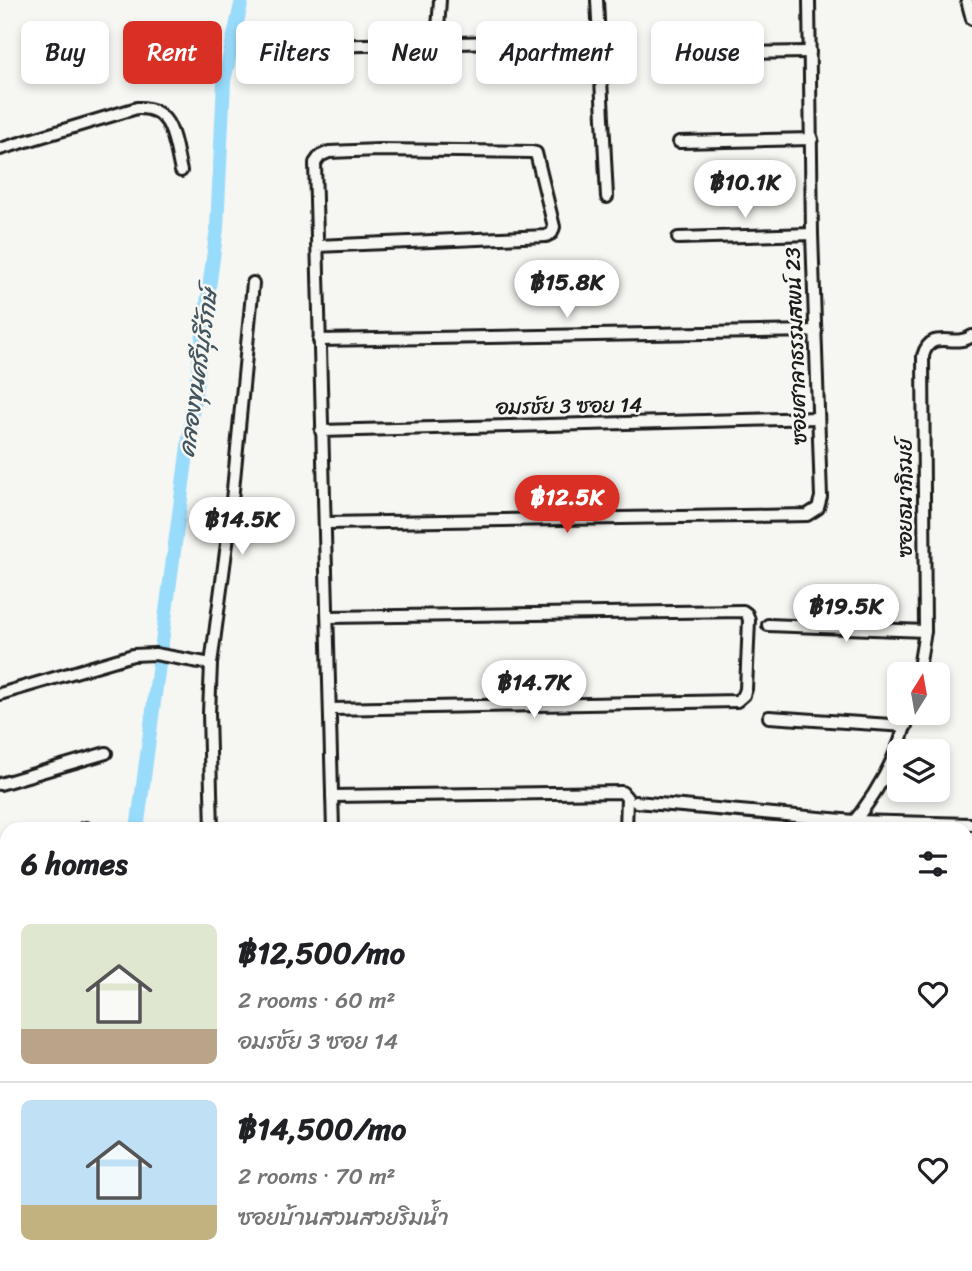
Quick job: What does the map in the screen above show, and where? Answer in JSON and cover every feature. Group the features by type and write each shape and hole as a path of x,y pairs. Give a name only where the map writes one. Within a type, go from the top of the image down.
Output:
{"street":[{"path":"439,21 440,0"},
{"path":"597,0 607,197"},
{"name":"ซอยศาลาธรรมสพน์ 23","path":"326,523 807,515 818,508 821,497 812,234 808,0"},
{"path":"967,0 972,19"},
{"path":"764,53 810,52"},
{"path":"0,149 138,108 150,107 164,116 169,125 181,171"},
{"path":"680,142 812,139"},
{"path":"317,246 547,236 552,233 554,227 536,153 379,150 329,152 320,156 315,163 321,431 326,523 333,822"},
{"path":"678,238 812,234"},
{"path":"212,822 209,713 211,664 230,521 253,283"},
{"path":"319,340 816,331"},
{"name":"ซอยธนาภิรมย์","path":"920,662 925,631 923,356 926,346 932,340 966,340 972,336"},
{"name":"อมรชัย 3 ซอย 14","path":"321,431 817,418"},
{"path":"328,617 743,611 749,620 746,689 737,701 331,709"},
{"path":"768,625 925,631"},
{"path":"0,694 133,656 155,654 211,664"},
{"path":"769,717 906,726 881,784 852,822"},
{"path":"0,784 106,753"},
{"path":"332,796 622,792 627,798 626,822"},
{"path":"636,802 822,822"}],"waterway":[{"name":"คลองขุนศรีบุรีรักษ์","path":"138,822 217,228 224,81 242,0"}]}
